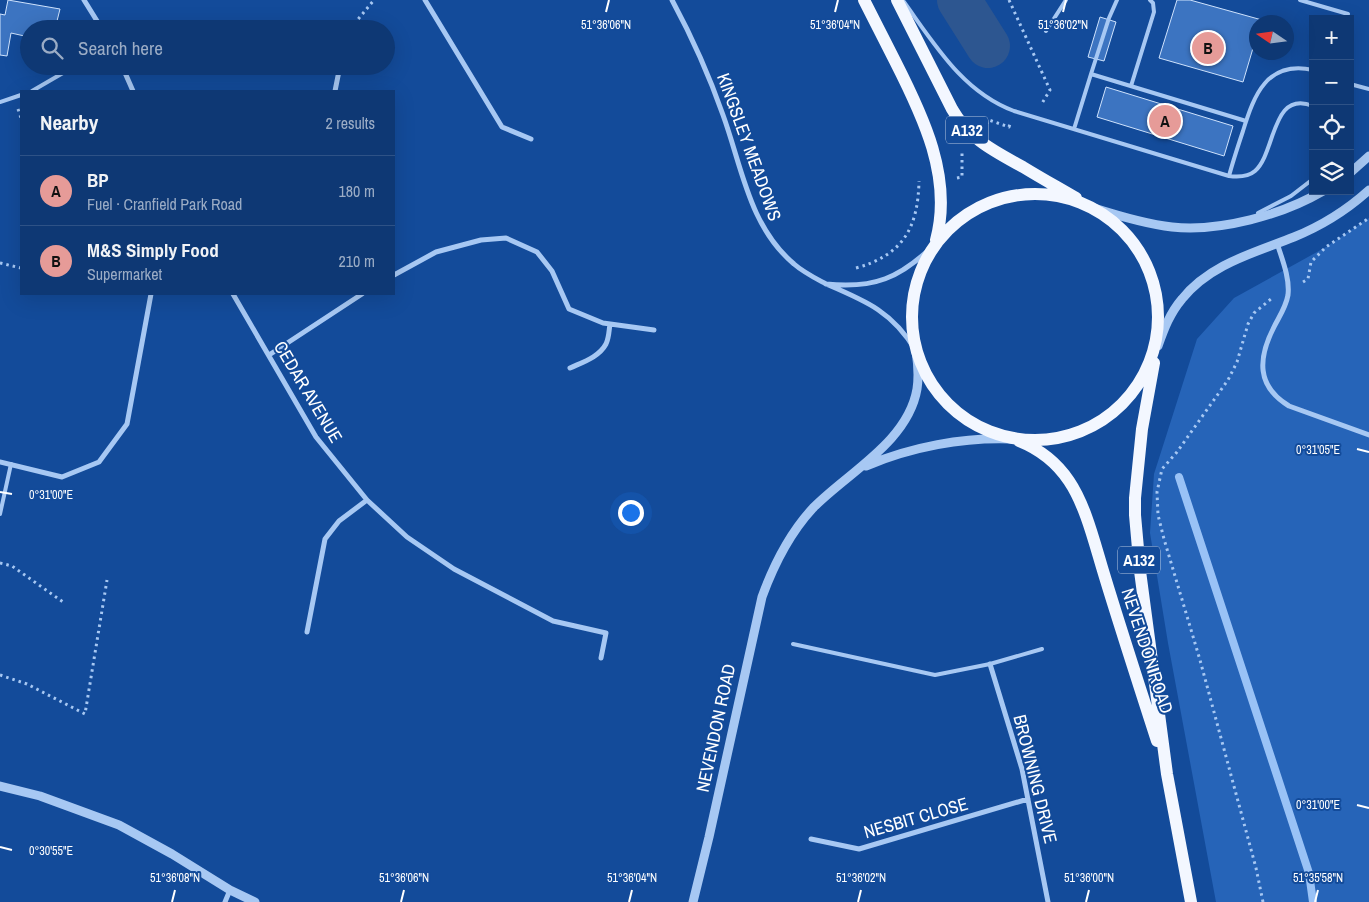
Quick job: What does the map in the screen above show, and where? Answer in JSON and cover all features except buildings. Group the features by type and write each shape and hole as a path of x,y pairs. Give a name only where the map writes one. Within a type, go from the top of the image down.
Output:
{"main road":[{"name":"A132","path":"864,0 921,116 930,138 939,179 940,221 934,245 917,281 912,299 912,334 922,369 930,384 953,410 981,427 1012,439 1056,437 1091,425 1116,408 1138,384 1158,346 1161,319 1157,290 1152,276 1135,245 1110,219 991,149 973,136 957,117 897,0"},
{"name":"A132","path":"934,245 955,221 969,211 997,200 1024,196 1048,196 1094,208"},
{"name":"NEVENDON ROAD","path":"1158,346 1142,429 1135,515 1140,571 1167,774 1191,902"},
{"name":"NEVENDON ROAD","path":"1012,439 1029,446 1045,456 1062,472 1074,489 1090,529 1167,774"}],"street":[{"path":"84,0 96,20"},
{"path":"425,0 502,128 531,139"},
{"name":"KINGSLEY MEADOWS","path":"672,0 700,55 713,87 755,212 767,234 780,251 794,264 826,284 862,300 890,318 900,328 916,351"},
{"path":"126,75 133,90"},
{"path":"335,90 338,75"},
{"path":"1354,169 1369,156"},
{"path":"1158,346 1174,308 1200,281 1221,267 1296,236 1329,219 1369,190"},
{"path":"1094,208 1128,218 1171,227 1187,228 1220,225 1266,215 1290,208 1315,195"},
{"path":"395,274 436,252 481,240 506,238 537,252 552,271 569,309 603,324 654,330"},
{"path":"1277,243 1286,277 1288,296 1286,304 1272,329 1263,358 1262,370 1270,392 1278,400 1289,406 1369,435"},
{"name":"KINGSLEY MEADOWS","path":"826,284 844,286 864,285 882,280 910,267 934,245"},
{"path":"0,462 62,477 99,462 127,424 151,295"},
{"name":"CEDAR AVENUE","path":"234,295 316,437 366,500 407,537 454,569 553,621 606,632 602,658"},
{"path":"269,355 360,295"},
{"path":"570,368 598,353 606,343 610,324"},
{"name":"NEVENDON ROAD","path":"693,902 716,809 762,597 770,576 787,542 813,508 885,445 903,423 914,402 918,380 916,351"},
{"name":"NEVENDON ROAD","path":"854,473 889,457 928,447 986,438 1012,439"},
{"path":"307,632 325,539 339,521 366,500"},
{"name":"BROWNING DRIVE","path":"990,664 1022,769 1049,898 1048,902"},
{"path":"0,786 40,796 119,825 172,854 230,890 255,902"},
{"name":"NESBIT CLOSE","path":"811,839 859,849 1028,799"},
{"path":"224,902 230,890"}],"lane":[{"path":"903,0 943,55 965,81 992,101 1014,111 1229,176 1245,176 1255,171 1267,152 1280,117 1286,108 1301,103 1309,105"},
{"path":"1046,30 1066,0"},
{"path":"1074,129 1109,18 1117,0"},
{"path":"1300,0 1348,14"},
{"path":"1131,86 1154,12 1152,2"},
{"path":"1229,176 1253,101 1260,89 1279,72 1292,69 1309,69"},
{"path":"1091,74 1246,121"},
{"path":"34,90 60,75"},
{"path":"1354,85 1369,89"},
{"path":"0,102 20,95"},
{"path":"1220,225 1263,212 1291,196 1309,182"},
{"path":"0,514 11,464"},
{"path":"793,644 935,676 990,664 1042,649"}],"path":[{"path":"357,20 374,0"},
{"path":"850,269 870,263 890,252 906,236 915,216 918,181 962,177 962,148 989,120 1009,127 1019,99 1040,106 1050,90 1009,0"},
{"path":"1311,262 1326,247 1369,218"},
{"path":"0,263 20,268"},
{"path":"1263,902 1256,868 1202,670 1164,539 1158,515 1157,492 1162,469 1177,452 1228,380 1237,362 1248,324 1254,313 1264,304"},
{"path":"0,564 12,566 63,602"},
{"path":"0,675 27,684 85,714 107,580"}],"shaded area":[{"path":"1369,218 1369,902 1216,902 1168,643 1150,533 1154,474 1197,339 1234,298 1326,247"}],"waterway":[{"path":"959,0 988,46"},
{"path":"1179,477 1309,873 1313,902"}],"place":[{"name":"M&S Simply Food","path":"1208,48"},
{"name":"BP","path":"1165,121"}]}
